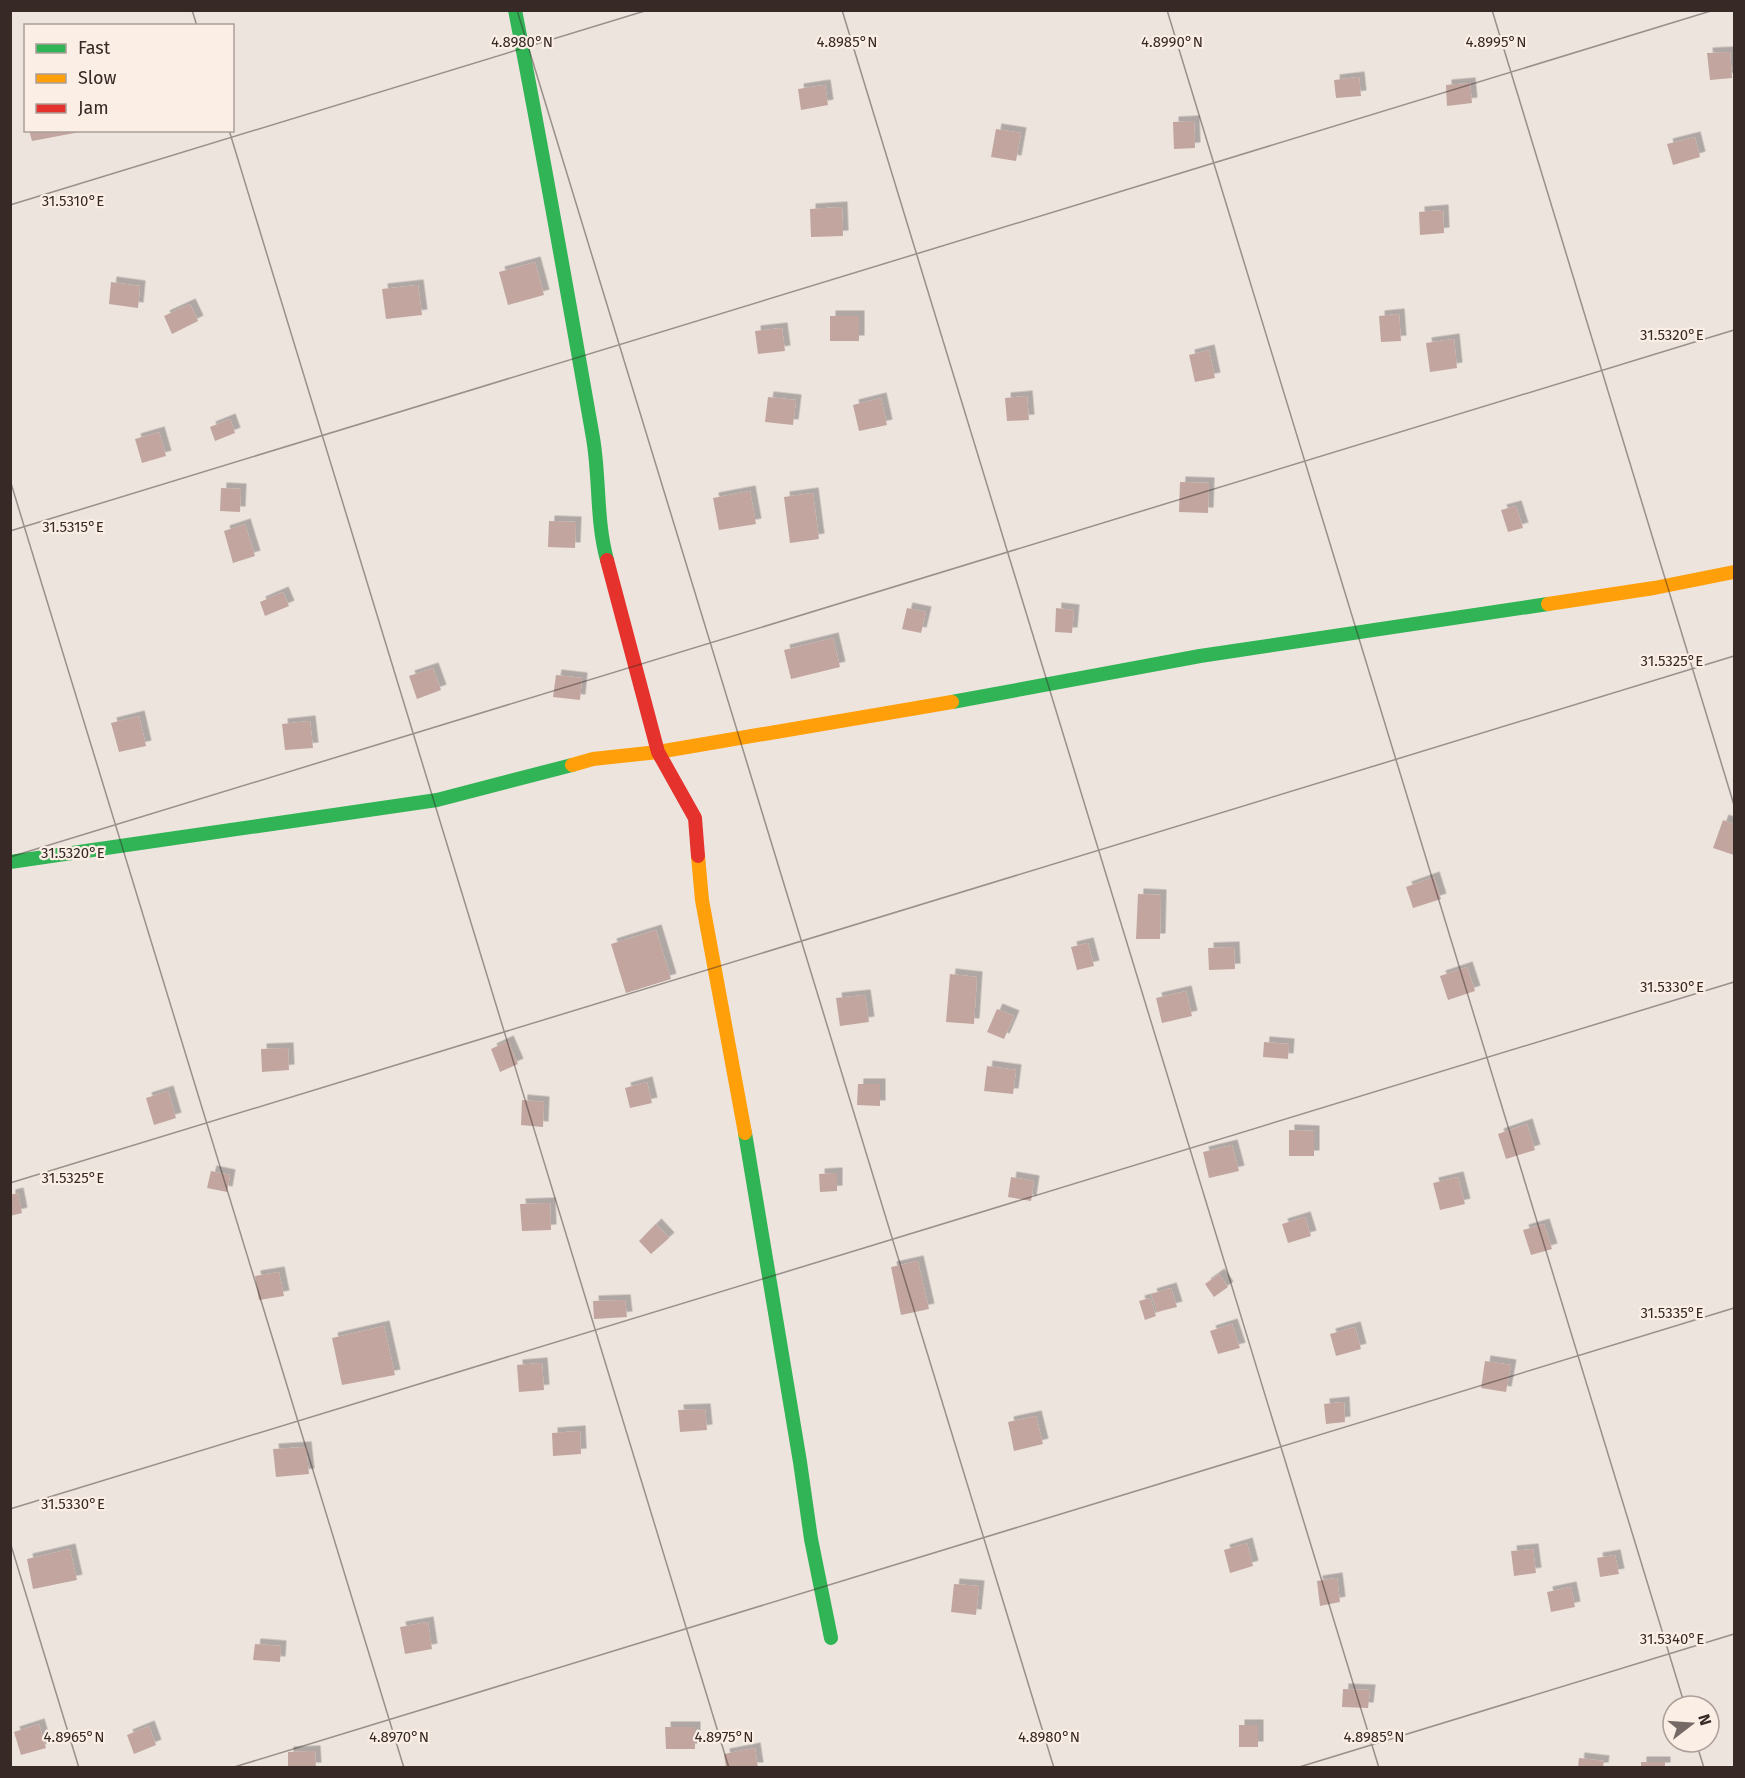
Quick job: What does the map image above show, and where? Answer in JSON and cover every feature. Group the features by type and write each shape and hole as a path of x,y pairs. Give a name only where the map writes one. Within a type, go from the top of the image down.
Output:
{"street":[{"path":"515,10 542,147 597,459 601,538 658,752 695,818 702,900 742,1118 811,1539 831,1638"},
{"path":"10,862 437,800 593,759 658,752 870,717 1200,656 1654,588 1734,572"}],"building":[{"path":"1730,52 1732,78 1710,80 1707,53"},
{"path":"1359,77 1361,96 1336,98 1334,80"},
{"path":"1470,83 1472,103 1447,106 1446,85"},
{"path":"825,85 828,105 801,110 798,89"},
{"path":"1194,121 1195,148 1174,149 1173,122"},
{"path":"996,129 1021,133 1016,161 991,157"},
{"path":"30,132 80,132 32,141"},
{"path":"1695,137 1700,157 1673,165 1667,144"},
{"path":"842,207 843,236 811,237 810,209"},
{"path":"1443,210 1444,233 1420,235 1419,212"},
{"path":"535,262 544,295 508,305 499,272"},
{"path":"111,282 140,286 138,308 109,304"},
{"path":"418,285 422,315 386,319 382,289"},
{"path":"190,304 198,321 172,334 164,316"},
{"path":"1399,314 1401,341 1381,342 1379,316"},
{"path":"830,316 859,316 859,341 830,341"},
{"path":"782,328 785,351 758,354 755,331"},
{"path":"1454,339 1457,368 1430,372 1426,343"},
{"path":"1209,350 1215,378 1195,382 1189,355"},
{"path":"1027,396 1029,420 1007,421 1005,398"},
{"path":"768,397 796,400 793,425 765,422"},
{"path":"881,398 887,425 859,431 853,405"},
{"path":"230,419 235,433 215,441 210,427"},
{"path":"159,432 166,456 142,463 135,439"},
{"path":"1180,482 1209,483 1208,513 1179,512"},
{"path":"221,488 241,489 240,512 220,511"},
{"path":"750,491 756,524 719,530 713,498"},
{"path":"813,493 819,539 790,543 784,497"},
{"path":"1516,506 1523,528 1508,532 1501,510"},
{"path":"549,521 576,522 575,548 548,547"},
{"path":"245,524 255,556 233,563 224,531"},
{"path":"283,592 289,606 265,616 260,602"},
{"path":"907,608 926,612 921,633 902,629"},
{"path":"1056,608 1074,610 1072,633 1055,632"},
{"path":"833,638 840,667 791,679 784,650"},
{"path":"433,668 441,690 417,699 409,676"},
{"path":"556,675 582,678 580,700 553,697"},
{"path":"139,716 146,746 119,752 111,723"},
{"path":"310,721 313,748 285,750 282,724"},
{"path":"1723,820 1734,824 1734,855 1713,848"},
{"path":"1434,877 1441,899 1413,908 1406,887"},
{"path":"1138,894 1161,895 1160,939 1136,939"},
{"path":"656,930 671,979 626,993 611,944"},
{"path":"1088,943 1094,966 1077,970 1071,947"},
{"path":"1234,947 1235,969 1209,970 1208,948"},
{"path":"1467,967 1475,991 1448,1000 1440,976"},
{"path":"950,974 977,977 974,1024 946,1022"},
{"path":"1186,991 1192,1016 1162,1023 1156,998"},
{"path":"865,995 869,1022 840,1026 836,998"},
{"path":"997,1009 1014,1016 1004,1039 987,1032"},
{"path":"508,1041 518,1064 500,1072 491,1049"},
{"path":"1264,1042 1289,1044 1288,1059 1263,1057"},
{"path":"288,1048 289,1070 262,1072 261,1049"},
{"path":"987,1066 1016,1070 1013,1094 984,1091"},
{"path":"647,1082 652,1103 630,1108 625,1088"},
{"path":"858,1084 880,1084 880,1106 857,1105"},
{"path":"168,1091 176,1118 154,1125 146,1098"},
{"path":"522,1100 544,1102 543,1127 521,1125"},
{"path":"1527,1124 1535,1150 1506,1159 1498,1134"},
{"path":"1289,1130 1314,1131 1314,1156 1289,1156"},
{"path":"1232,1145 1239,1171 1209,1178 1203,1152"},
{"path":"211,1171 230,1175 227,1192 207,1188"},
{"path":"837,1173 837,1191 820,1192 819,1174"},
{"path":"1011,1177 1034,1181 1031,1201 1008,1197"},
{"path":"1458,1177 1465,1204 1440,1210 1433,1183"},
{"path":"18,1193 22,1213 10,1216 10,1195"},
{"path":"550,1203 551,1230 522,1231 520,1204"},
{"path":"1305,1217 1311,1236 1288,1243 1282,1224"},
{"path":"656,1224 669,1238 651,1254 639,1241"},
{"path":"1544,1224 1552,1249 1531,1255 1523,1230"},
{"path":"918,1261 929,1309 901,1315 891,1267"},
{"path":"279,1272 284,1296 259,1300 255,1276"},
{"path":"1219,1274 1228,1287 1214,1297 1205,1284"},
{"path":"1171,1288 1177,1307 1157,1312 1151,1294"},
{"path":"1150,1298 1156,1316 1145,1320 1139,1301"},
{"path":"625,1300 627,1317 594,1319 593,1301"},
{"path":"1232,1324 1240,1348 1218,1354 1210,1331"},
{"path":"384,1326 395,1375 342,1385 332,1338"},
{"path":"1355,1327 1361,1349 1336,1356 1330,1334"},
{"path":"1485,1361 1511,1365 1506,1392 1481,1388"},
{"path":"542,1363 544,1390 519,1392 517,1365"},
{"path":"1344,1402 1345,1422 1326,1424 1324,1404"},
{"path":"705,1409 707,1430 680,1432 678,1410"},
{"path":"1036,1416 1043,1444 1014,1451 1008,1422"},
{"path":"580,1431 581,1454 553,1456 552,1433"},
{"path":"306,1447 309,1474 276,1477 273,1449"},
{"path":"1247,1543 1253,1566 1230,1573 1224,1550"},
{"path":"70,1549 77,1580 33,1589 27,1559"},
{"path":"1533,1549 1536,1573 1514,1576 1511,1551"},
{"path":"1615,1555 1619,1574 1600,1577 1597,1558"},
{"path":"1337,1578 1340,1602 1320,1606 1317,1581"},
{"path":"954,1584 979,1586 976,1615 951,1612"},
{"path":"1571,1587 1575,1607 1551,1612 1547,1592"},
{"path":"428,1622 432,1649 405,1654 400,1627"},
{"path":"255,1644 281,1646 280,1662 253,1660"},
{"path":"1343,1689 1370,1690 1368,1708 1342,1707"},
{"path":"39,1724 46,1748 21,1755 14,1732"},
{"path":"1239,1725 1258,1725 1258,1747 1239,1747"},
{"path":"149,1726 156,1745 134,1754 127,1735"},
{"path":"665,1727 695,1727 695,1749 666,1749"},
{"path":"755,1748 758,1768 726,1768 724,1754"},
{"path":"315,1751 316,1768 288,1768 288,1752"},
{"path":"1579,1758 1604,1761 1603,1768 1578,1768"},
{"path":"1641,1762 1665,1762 1665,1768 1641,1768"}],"traffic: fast":[{"path":"515,10 593,438 601,530 607,560"},
{"path":"952,702 1200,656 1548,604"},
{"path":"10,862 437,800 572,765"},
{"path":"745,1133 811,1539 831,1638"}],"traffic: slow":[{"path":"1548,604 1654,588 1734,572"},
{"path":"572,765 593,759 658,752 952,702"},
{"path":"698,856 702,900 745,1133"}],"traffic: jam":[{"path":"607,560 658,752 695,818 698,856"}]}
